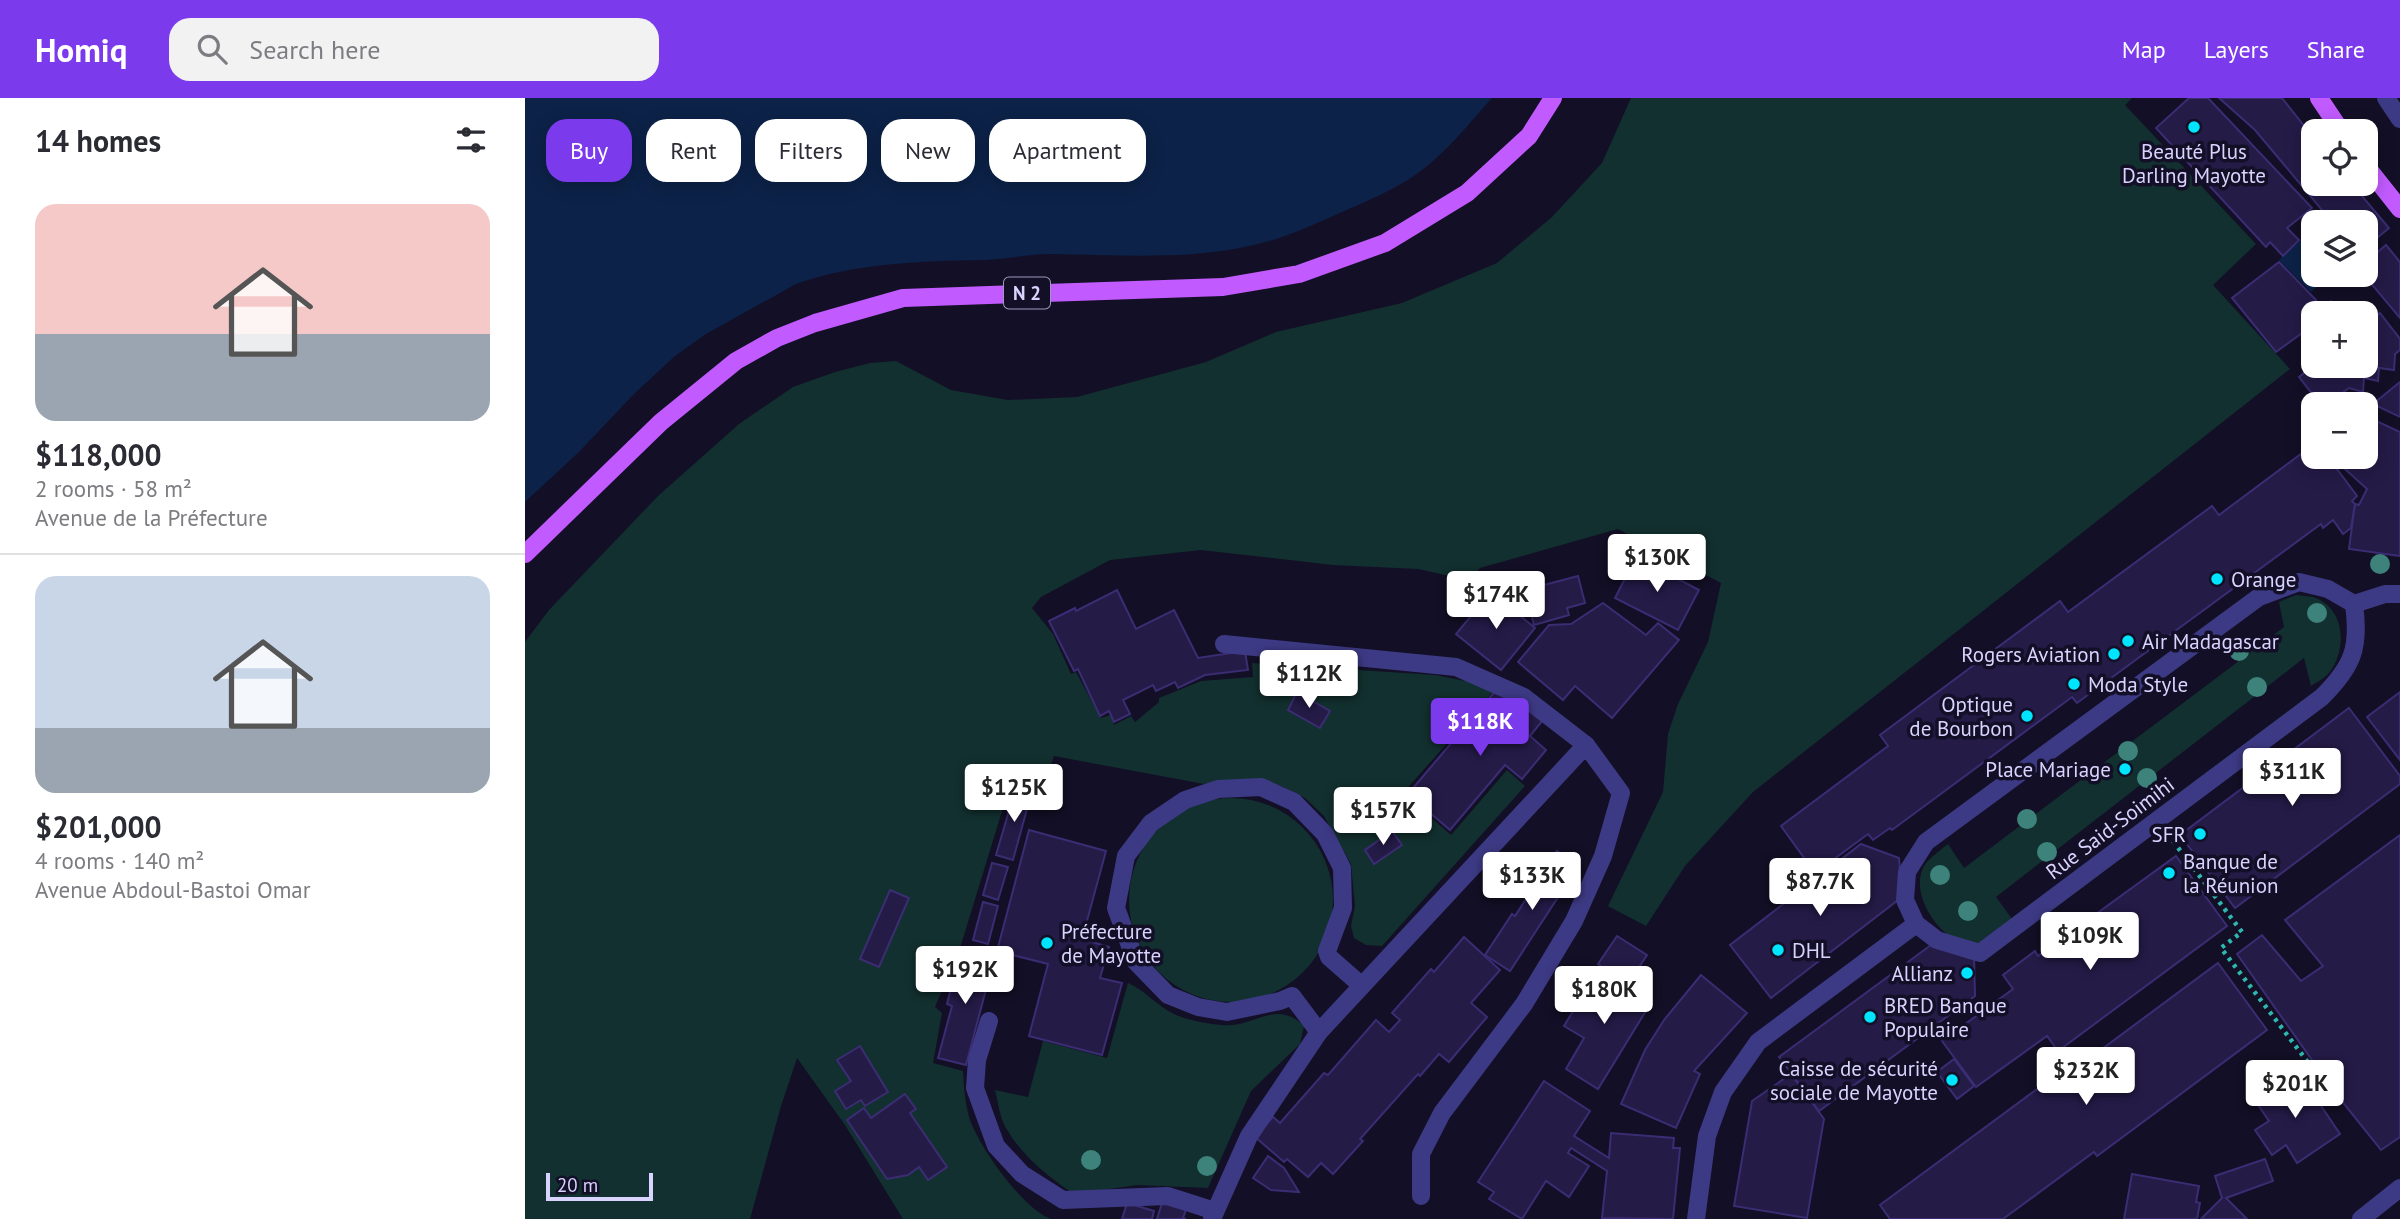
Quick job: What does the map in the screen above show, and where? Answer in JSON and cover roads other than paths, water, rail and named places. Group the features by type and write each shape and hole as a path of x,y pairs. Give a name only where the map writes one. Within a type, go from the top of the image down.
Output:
{"main road":[{"name":"N 2","path":"525,554 661,422 736,361 777,338 815,323 903,298 1223,287 1299,274 1385,243 1467,193 1529,136 1553,98"},
{"path":"2320,101 2333,119"},
{"path":"2378,181 2400,209"}],"street":[{"path":"2386,98 2400,119"},
{"path":"1696,1219 1707,1136 1723,1092 1758,1042 1916,924 1905,900 1907,872 1926,842 2259,597 2298,582 2328,589 2354,604 2385,594 2400,594"},
{"name":"Rue Said-Soimihi","path":"1916,924 1937,940 1980,953 2322,697 2341,677 2353,657 2357,631 2354,604"},
{"path":"1224,644 1456,667 1524,697 1586,745 1621,793 1602,856 1574,921 1524,1004 1442,1113 1421,1154 1421,1196"},
{"path":"989,1021 977,1060 975,1088 996,1146 1022,1174 1063,1200 1168,1196 1213,1215 1249,1136 1319,1032 1586,745"},
{"path":"1319,1032 1292,996 1227,1012 1198,1007 1168,995 1136,962 1116,908 1126,856 1151,823 1185,800 1218,789 1261,787 1294,802 1325,834 1342,867 1343,908 1327,951 1329,957 1361,985"},
{"path":"2361,1219 2400,1188"}],"water":[{"path":"525,98 1492,98 1442,153 1402,183 1303,229 1251,246 1195,254 1044,254 865,267 796,284 706,334 675,356 525,502"},
{"path":"2301,239 2301,282 2279,260"}],"place":[{"name":"Beauté Plus Darling Mayotte","path":"2194,127"},
{"name":"Orange","path":"2217,579"},
{"name":"Air Madagascar","path":"2128,641"},
{"name":"Rogers Aviation","path":"2114,654"},
{"name":"Moda Style","path":"2074,684"},
{"name":"Optique de Bourbon","path":"2027,716"},
{"name":"Place Mariage","path":"2125,769"},
{"name":"SFR","path":"2200,834"},
{"name":"Banque de la Réunion","path":"2169,873"},
{"name":"Préfecture de Mayotte","path":"1047,943"},
{"name":"DHL","path":"1778,950"},
{"name":"Allianz","path":"1967,973"},
{"name":"BRED Banque Populaire","path":"1870,1017"},
{"name":"Caisse de sécurité sociale de Mayotte","path":"1952,1080"}]}
